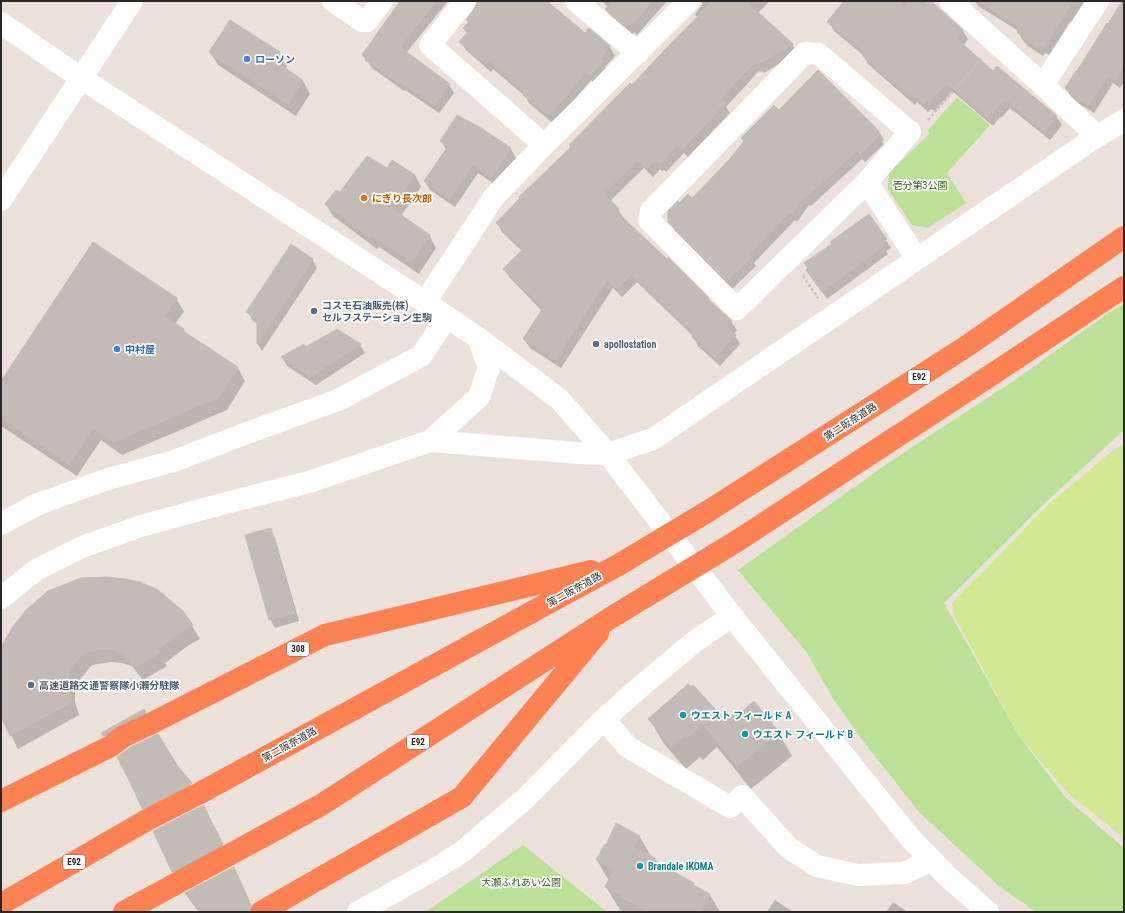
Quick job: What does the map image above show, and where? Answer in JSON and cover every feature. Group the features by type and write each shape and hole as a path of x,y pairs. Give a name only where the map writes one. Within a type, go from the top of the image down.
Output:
{"highway":[{"name":"第二阪奈道路","path":"1,904 147,820 200,793 620,564 710,510 964,348 1124,237"},
{"name":"E92","path":"124,912 321,805 612,617 736,541 1124,287"},
{"name":"308","path":"1,801 111,746 124,736 325,635 620,564"},
{"path":"261,912 462,797 612,617"}],"street":[{"path":"1,200 132,1"},
{"path":"333,1 362,21 367,21 382,1"},
{"path":"465,1 430,45 544,145"},
{"path":"576,1 638,53"},
{"path":"425,302 494,197 544,145 689,1"},
{"path":"950,1 1097,136"},
{"path":"1043,85 1098,1"},
{"path":"1,23 81,78 425,302 478,338 559,399 608,454 732,616 911,839 947,876 988,912"},
{"path":"805,53 819,54 910,132 867,182 737,309 649,220 651,211 805,53"},
{"path":"430,441 608,454 653,439 1097,136 1124,120"},
{"path":"867,182 917,259"},
{"path":"1,524 38,504 108,479 174,461 338,400 421,356 447,317"},
{"path":"1,598 36,570 82,547 141,526 309,482 430,441 479,397 489,367 478,338"},
{"path":"358,912 430,872 462,852 526,798 604,719 639,688 694,642 732,616"},
{"path":"604,719 628,747 730,807 742,796 788,848 817,866 858,875 904,873 932,860"}],"path":[{"path":"910,132 924,125 996,42"},
{"path":"790,257 819,300"}],"green space":[{"name":"壱分第3公園","path":"957,97 990,125 947,173 966,203 928,228 912,225 888,189 889,173 929,134 928,130"},
{"path":"1124,304 1124,430 1047,501 944,603 1019,736 1066,798 1124,848 1124,912 1036,912 999,886 919,812 860,737 834,700 807,653 738,570 891,461 1018,378 1107,314"},
{"path":"1124,444 1124,838 1070,795 1019,736 954,615 952,603 1049,504 1111,452"},
{"name":"大瀬ふれあい公園","path":"523,845 607,912 423,912 430,909"}],"building":[{"path":"400,1 437,1 400,47 450,84 434,105 365,60 366,58 362,55"},
{"path":"477,1 547,1 585,33 589,28 610,46 600,59 603,61 591,75 586,72 549,116 523,95 525,93 488,61 485,64 459,42 468,32 463,28 469,22 466,20 475,8"},
{"path":"612,1 652,1 631,26 629,24 626,27 605,9"},
{"path":"713,1 746,1 793,44 758,64 756,62 755,64 754,63 720,99 726,103 682,149 678,145 660,164 658,161 656,163 654,161 647,169 638,160 604,193 619,209 616,211 668,260 668,257 709,298 708,299 732,321 728,327 736,335 715,358 692,337 694,334 631,274 617,289 607,280 555,360 523,339 543,308 503,269 523,249 496,223 520,198 519,197 571,147 569,145 630,83 632,85"},
{"path":"844,1 899,1 904,6 908,1 916,1 923,6 927,1 931,1 963,30 956,38 993,71 997,66 1057,116 1044,132 1005,99 988,118 946,83 929,103 926,100 923,104 912,94 909,97 862,55 864,52 827,22"},
{"path":"978,1 1073,1 1044,47 1040,45 1038,48 1017,32 1019,26"},
{"path":"1122,1 1124,1 1124,66 1115,80 1108,76 1088,106 1065,88"},
{"path":"230,20 280,52 274,61 303,80 288,104 209,52"},
{"path":"818,70 879,131 878,132 880,134 860,154 857,151 805,198 804,197 792,214 790,212 749,254 752,257 727,281 668,222 668,211 688,194 692,198 729,160 744,141 741,138 774,105 779,110"},
{"path":"457,115 481,128 511,148 491,178 473,165 449,199 424,181 448,146 440,141"},
{"name":"にぎり長次郎","path":"367,156 387,168 392,160 415,175 391,208 430,235 411,262 372,235 370,237 325,204 336,190 340,192"},
{"path":"869,214 887,239 882,243 884,246 822,292 806,270 808,268 804,263 832,244 830,242"},
{"name":"中村屋","path":"93,242 177,298 164,316 184,329 183,331 238,367 219,397 114,442 93,428 69,464 1,418 1,381"},
{"path":"291,244 313,259 257,344 257,319 246,312"},
{"path":"337,329 361,344 310,377 281,357 304,344 306,347"},
{"path":"271,528 295,613 269,620 245,535"},
{"path":"107,577 140,582 158,590 183,611 193,625 158,649 160,653 134,668 123,653 114,650 103,649 85,652 73,665 69,672 68,688 72,702 10,736 1,714 1,652 3,644 12,628 26,610 48,591 81,578"},
{"path":"688,684 691,687 693,685 725,720 738,710 740,713 754,701 779,732 737,766 703,724 688,737 685,734 672,746 648,719"},
{"path":"144,709 146,712 119,725 103,736 101,733"},
{"path":"158,734 177,765 192,783 142,809 117,757 131,747"},
{"path":"204,805 223,844 172,872 153,831"},
{"name":"Brandale IKOMA","path":"616,823 640,836 634,847 655,858 654,860 675,871 674,872 694,883 693,885 710,894 701,912 648,912 605,887 614,870 596,860 605,844 606,845"},
{"path":"234,867 251,905 249,912 199,912 185,893"}],"place":[{"name":"ローソン","path":"247,59"},
{"name":"にぎり長次郎","path":"364,198"},
{"name":"コスモ石油販売(株) セルフステーション生駒","path":"314,311"},
{"name":"apollostation","path":"596,344"},
{"name":"中村屋","path":"117,349"},
{"name":"高速道路交通警察隊小瀬分駐隊","path":"31,685"},
{"name":"ウエスト フィールド A","path":"683,715"},
{"name":"ウエスト フィールド B","path":"745,734"},
{"name":"Brandale IKOMA","path":"640,866"}]}
